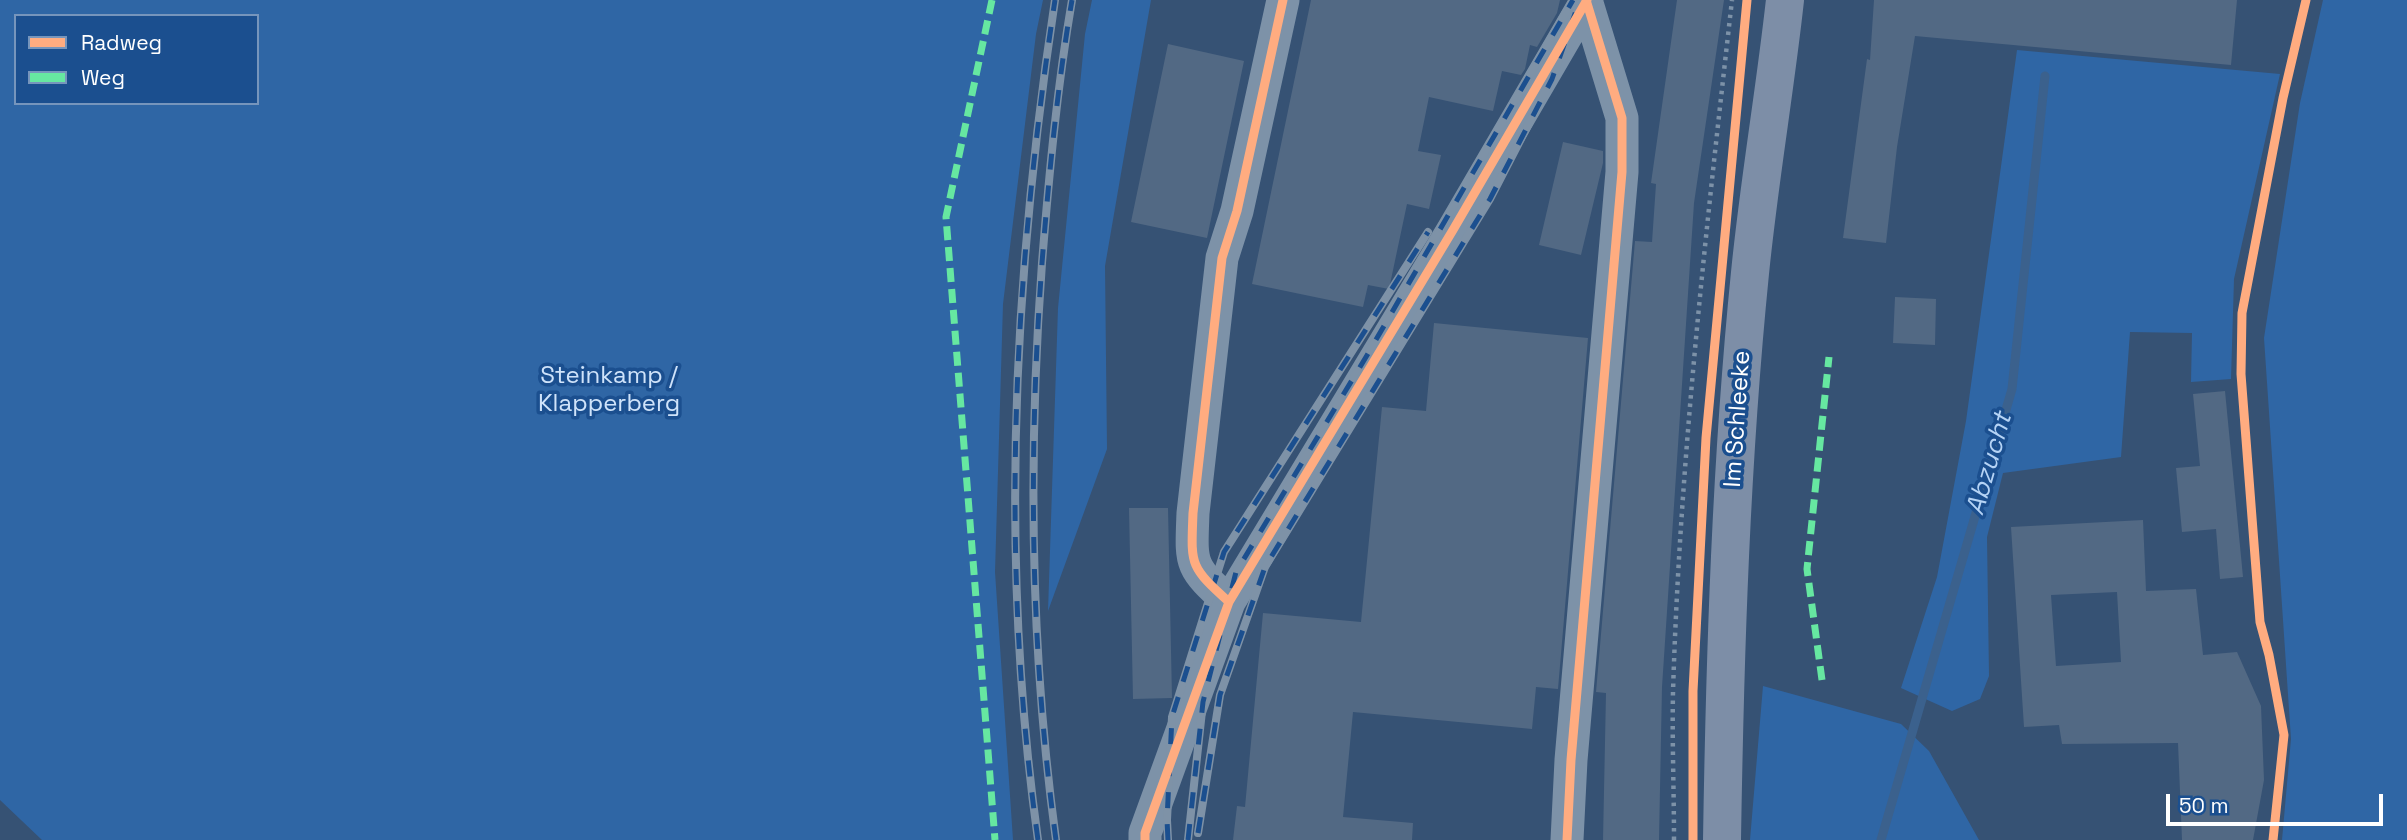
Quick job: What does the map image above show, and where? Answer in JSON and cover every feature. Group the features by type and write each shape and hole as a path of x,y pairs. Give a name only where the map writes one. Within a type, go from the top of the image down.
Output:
{"main road":[{"name":"Im Schleeke","path":"1723,840 1725,652 1740,390 1749,274 1764,144 1785,0"}],"lane":[{"path":"1228,602 1200,577 1191,555 1193,513 1222,258 1237,211 1283,0"},
{"path":"1145,840 1145,833 1186,715 1228,602 1453,230 1586,0"},
{"path":"1567,840 1622,172 1622,118 1586,0"}],"path":[{"path":"1674,840 1674,692 1687,442 1710,191 1732,0"}],"green space":[{"name":"Steinkamp / Klapperberg","path":"0,0 1043,0 1036,34 1003,304 995,572 1013,840 42,840 0,800"},
{"path":"1092,0 1151,0 1105,266 1107,449 1048,611 1058,308 1085,34"},
{"path":"2323,0 2407,0 2407,840 2282,840 2291,739 2264,338 2300,103"},
{"path":"2017,50 2280,74 2234,279 2231,379 2191,382 2192,333 2130,332 2121,457 2003,473 1987,537 1989,676 1980,699 1952,711 1901,688 1937,577 1966,421"},
{"path":"1763,686 1901,724 1929,751 1979,840 1750,840"}],"building":[{"path":"1311,0 1560,0 1557,13 1537,47 1530,45 1525,69 1521,75 1502,71 1493,111 1429,97 1418,151 1441,155 1429,209 1407,204 1389,289 1368,285 1363,307 1252,284"},
{"path":"1677,0 1724,0 1694,203 1662,687 1659,840 1603,840 1606,693 1596,692 1635,241 1652,242 1656,184 1651,183"},
{"path":"1874,0 2237,0 2231,65 1915,36 1897,147 1886,243 1843,238 1867,59 1870,60"},
{"path":"1168,44 1244,61 1207,238 1131,222"},
{"path":"1563,142 1603,151 1603,163 1581,255 1539,245"},
{"path":"1895,297 1936,299 1935,345 1893,343"},
{"path":"1434,323 1588,338 1558,689 1536,687 1532,729 1353,712 1343,817 1413,823 1412,840 1233,840 1237,806 1245,807 1263,613 1361,622 1382,407 1426,411"},
{"path":"2225,391 2243,577 2220,579 2216,529 2182,532 2176,468 2200,466 2193,394"},
{"path":"1129,508 1168,508 1172,698 1133,699"},
{"path":"2143,520 2146,591 2196,589 2203,655 2237,652 2261,706 2264,780 2253,840 2182,840 2178,743 2062,744 2059,725 2024,727 2011,527","holes":["2117,592 2121,662 2056,666 2051,595"]}],"waterway":[{"name":"Abzucht","path":"1881,840 2012,389 2045,76"}],"railway":[{"path":"1038,840 1018,630 1016,420 1029,209 1055,0"},
{"path":"1056,840 1047,768 1036,624 1033,480 1042,263 1058,99 1072,0"},
{"path":"1188,840 1203,702 1236,572 1366,357 1573,0"},
{"path":"1198,833 1220,695 1265,567 1490,199 1552,79 1577,8"},
{"path":"1168,840 1172,717 1224,552 1428,232"}],"marked path":[{"path":"992,0 946,217 995,840"},
{"path":"1822,680 1807,569 1829,357"}],"cycle path":[{"path":"1229,602 1206,580 1195,564 1192,544 1193,513 1222,258 1237,211 1283,0"},
{"path":"1567,840 1571,760 1622,172 1622,118 1586,0"},
{"path":"1145,840 1145,833 1229,602 1453,230 1587,0"},
{"path":"1693,840 1693,691 1706,438 1747,0"},
{"path":"2273,840 2284,735 2260,622 2241,374 2242,313 2283,98 2306,0"}]}
